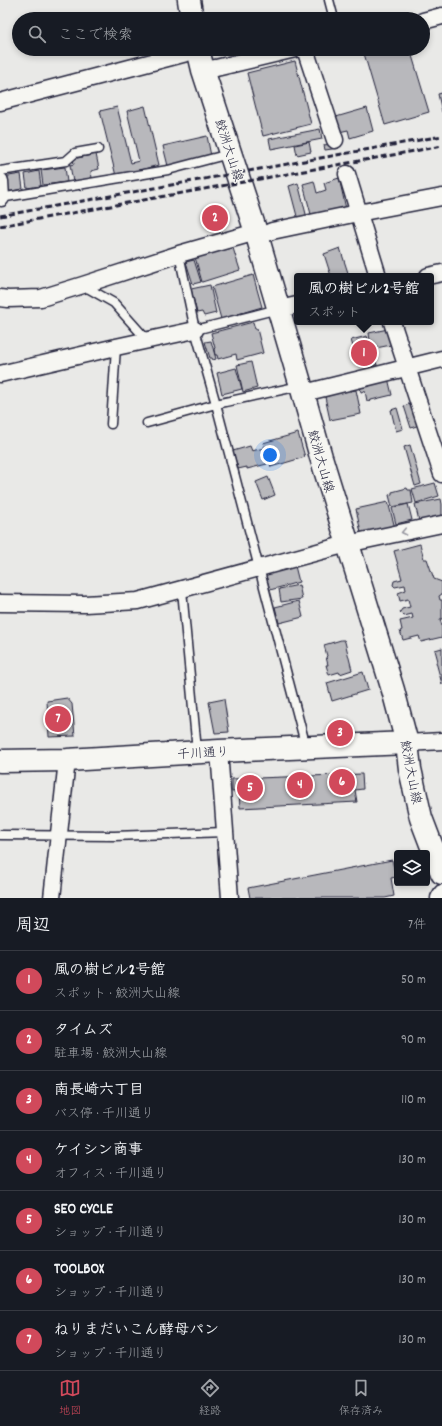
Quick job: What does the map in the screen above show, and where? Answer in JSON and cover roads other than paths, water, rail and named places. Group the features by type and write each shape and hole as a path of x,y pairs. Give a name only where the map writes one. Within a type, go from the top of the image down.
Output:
{"main road":[{"path":"189,0 191,12"},
{"name":"鮫洲大山線","path":"199,56 257,234 288,307 303,390 321,457 393,690 407,743 410,769 421,818 442,873"},
{"name":"千川通り","path":"0,761 66,760 197,752 407,743"}],"street":[{"path":"430,19 442,16"},
{"path":"0,102 199,56 216,68 266,56"},
{"path":"308,56 335,140"},
{"path":"347,174 377,273"},
{"path":"0,181 0,198"},
{"path":"0,298 40,298 179,254 257,234 442,197"},
{"path":"393,325 407,368 437,442 442,474"},
{"path":"0,374 196,330"},
{"path":"303,390 442,359"},
{"path":"0,603 85,604 138,601 347,544 442,524"},
{"path":"407,743 442,741"},
{"path":"219,751 230,898"},
{"path":"52,898 66,760"},
{"path":"438,898 442,894"}],"lane":[{"path":"329,0 332,12"},
{"path":"0,171 66,160 75,153 98,149"},
{"path":"0,198 168,170 231,153"},
{"path":"179,254 196,330 260,567 306,748"},
{"path":"83,285 114,303 147,340"},
{"path":"196,330 288,307"},
{"path":"111,424 116,347"},
{"path":"147,423 216,404 303,390"},
{"path":"182,590 197,752"},
{"path":"0,835 114,836 225,832"}],"railway":[{"path":"0,216 442,136"},
{"path":"0,226 442,146"}],"place":[{"name":"タイムズ","path":"215,218"},
{"name":"風の樹ビル2号館","path":"364,353"},
{"name":"ねりまだいこん酵母パン","path":"58,719"},
{"name":"南長崎六丁目","path":"340,733"},
{"name":"TOOLBOX","path":"342,782"},
{"name":"ケイシン商事","path":"300,785"},
{"name":"SEO CYCLE","path":"250,788"}]}
